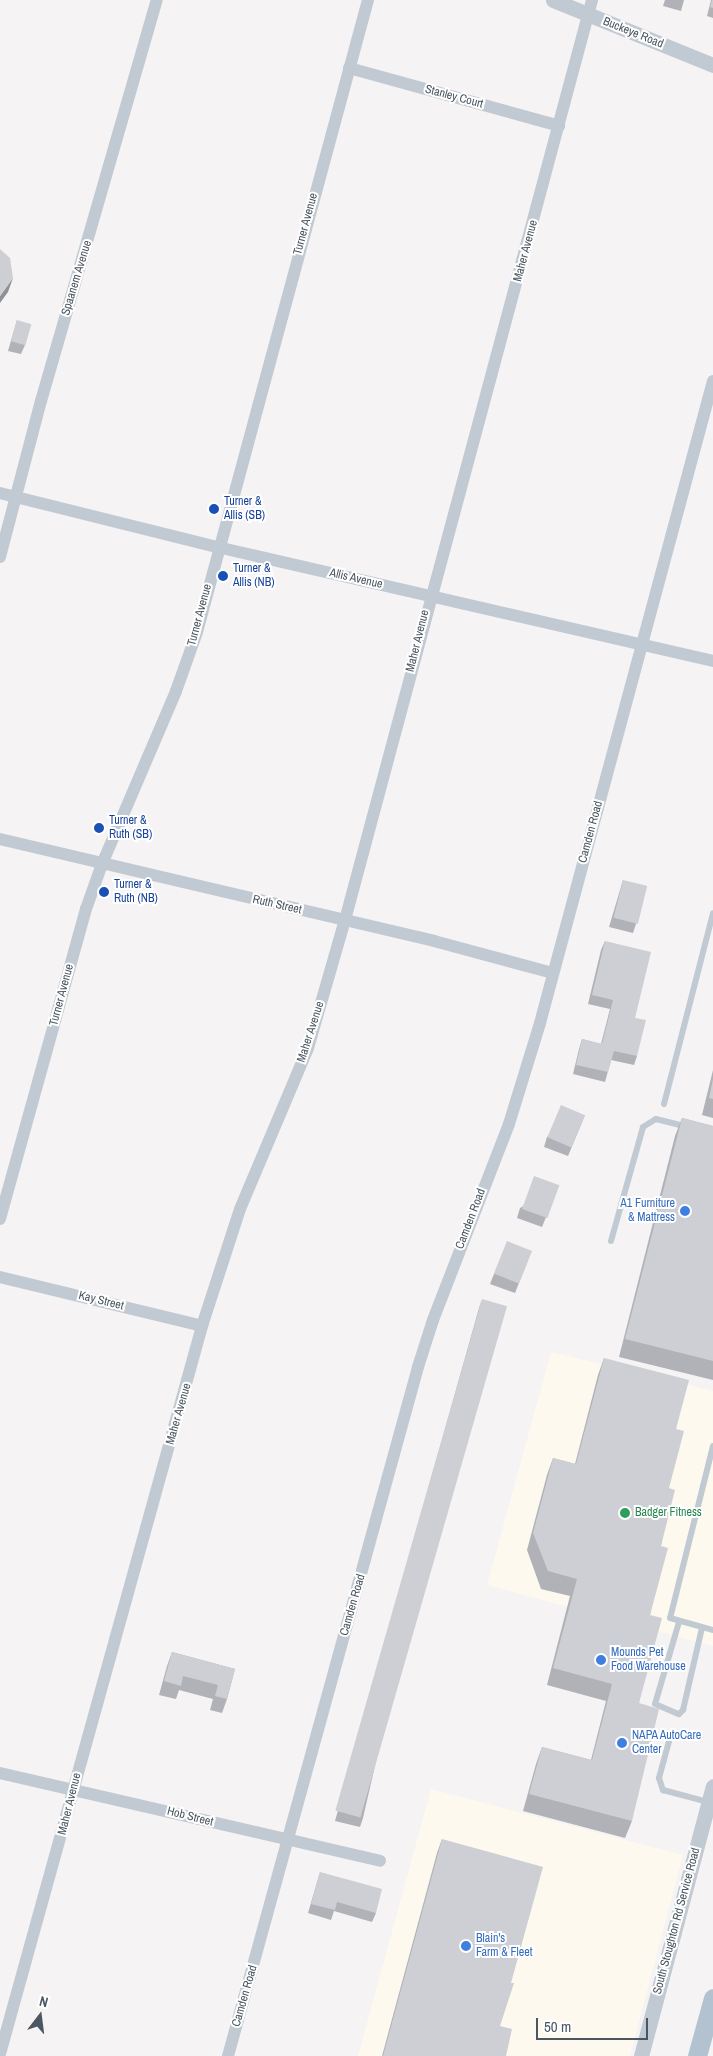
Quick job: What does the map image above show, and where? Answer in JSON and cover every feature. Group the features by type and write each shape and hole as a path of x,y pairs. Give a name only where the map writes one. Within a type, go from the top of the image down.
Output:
{"main road":[{"path":"698,2056 713,1998"}],"street":[{"name":"Spaanem Avenue","path":"0,557 15,497 157,0"},
{"name":"Turner Avenue","path":"0,1219 78,937 102,864 176,692 197,632 217,547 368,0"},
{"name":"Buckeye Road","path":"553,0 590,7 713,65"},
{"name":"Maher Avenue","path":"0,2054 36,1931 72,1789 104,1685 202,1326 240,1209 308,1048 345,920 430,596 590,7"},
{"name":"Stanley Court","path":"349,68 559,126"},
{"name":"Camden Road","path":"228,2056 433,1320 509,1124 553,973 640,645 713,381"},
{"name":"Allis Avenue","path":"0,493 217,547 713,661"},
{"name":"Ruth Street","path":"0,839 345,920 553,973"},
{"name":"Kay Street","path":"0,1277 202,1326"},
{"name":"Hob Street","path":"0,1774 380,1861"},
{"name":"South Stoughton Rd Service Road","path":"641,2056 713,1786"}],"lane":[{"path":"664,1104 713,913"},
{"path":"611,1241 643,1128 656,1120 694,1128"},
{"path":"713,1446 670,1618 713,1630"},
{"path":"679,1622 655,1704 679,1714 683,1710 702,1628"},
{"path":"671,1734 659,1778 663,1790 709,1802"}],"shaded area":[{"path":"551,1352 713,1391 713,1646 487,1585"},
{"path":"431,1789 683,1855 630,2056 358,2056"}],"building":[{"path":"0,249 10,258 13,278 0,296"},
{"path":"17,320 31,324 25,345 11,341"},
{"path":"623,880 647,886 638,924 614,918"},
{"path":"605,941 651,952 635,1018 646,1020 637,1056 614,1051 608,1072 576,1065 582,1039 602,1044 613,1000 592,995"},
{"path":"713,1079 713,1099 709,1098"},
{"path":"561,1105 585,1115 571,1147 547,1137"},
{"path":"682,1118 713,1126 713,1361 625,1339"},
{"path":"534,1176 559,1185 547,1218 522,1209"},
{"path":"507,1241 532,1251 519,1284 494,1273"},
{"path":"482,1299 507,1306 360,1818 335,1810"},
{"path":"604,1358 689,1380 676,1429 684,1431 669,1488 675,1490 661,1546 668,1548 650,1615 662,1618 639,1703 659,1709 632,1821 529,1794 542,1747 592,1760 612,1684 553,1668 577,1579 548,1571 533,1533 553,1458 576,1464"},
{"path":"172,1652 235,1669 227,1699 215,1696 218,1685 183,1676 181,1686 164,1681"},
{"name":"Blain's Farm & Fleet","path":"442,1839 543,1867 511,1983 514,1983 500,2026 512,2029 506,2056 383,2056"},
{"path":"320,1872 382,1889 376,1913 337,1902 335,1910 311,1904"}],"place":[{"name":"Turner & Allis (SB)","path":"214,509"},
{"name":"Turner & Allis (NB)","path":"223,576"},
{"name":"Turner & Ruth (SB)","path":"99,828"},
{"name":"Turner & Ruth (NB)","path":"104,892"},
{"name":"A1 Furniture & Mattress","path":"685,1211"},
{"name":"Badger Fitness","path":"625,1513"},
{"name":"Mounds Pet Food Warehouse","path":"601,1660"},
{"name":"NAPA AutoCare Center","path":"622,1743"},
{"name":"Blain's Farm & Fleet","path":"466,1946"}]}
